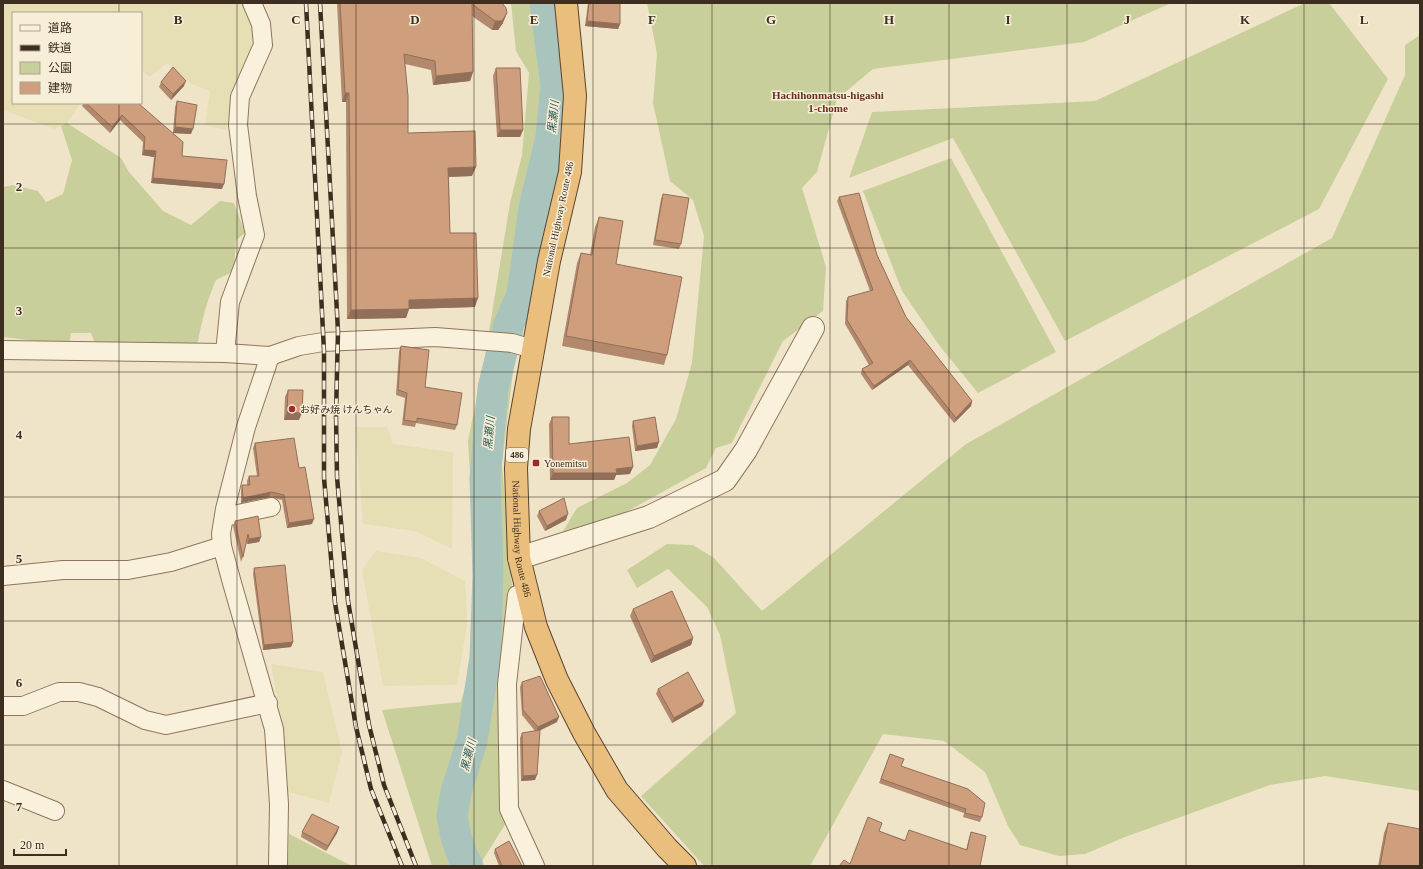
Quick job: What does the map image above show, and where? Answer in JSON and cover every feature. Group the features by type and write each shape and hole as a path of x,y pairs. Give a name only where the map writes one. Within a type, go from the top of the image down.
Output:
{"highway":[{"name":"National Highway Route 486","path":"566,3 575,96 570,172 549,262 519,429 516,468 519,558 536,627 557,680 588,740 617,790 667,848 685,866"}],"street":[{"path":"225,353 230,302 255,235 247,196 238,124 240,98 263,45 261,24 252,3"},
{"path":"519,558 649,517 724,480 746,450 813,328"},
{"path":"3,350 225,353 270,356 299,346 324,342 435,337 512,343 533,349"},
{"path":"270,356 246,427 221,534 222,546 268,703 274,729 279,804 278,866"},
{"path":"224,517 271,507"},
{"path":"3,576 63,570 128,570 172,562 222,546"},
{"path":"526,590 517,595 507,684 509,809 535,866"},
{"path":"3,706 23,706 59,692 79,692 98,697 145,720 166,726 268,703"},
{"path":"3,790 55,811"}],"shaded area":[{"path":"3,3 247,3 258,39 233,95 226,130 205,125 210,91 191,84 167,63 149,77 142,70 142,12 12,12 12,104 80,104 67,123 54,129 3,110"},
{"path":"355,427 387,427 393,444 453,452 452,549 415,531 363,524"},
{"path":"376,551 421,558 465,581 467,624 457,685 383,686 362,570"},
{"path":"271,664 323,672 342,752 329,803 288,792 282,726"}],"green space":[{"path":"511,3 550,3 560,89 550,191 518,330 502,464 513,598 506,823 479,866 432,866 382,710 461,702 476,644 476,565 468,441 484,362 510,203 522,155 529,73 516,51"},
{"path":"647,3 1171,3 1084,42 873,69 837,99 817,172 802,188 826,267 823,311 783,341 732,443 716,448 706,468 617,517 559,538 577,508 627,483 650,465 676,419 692,363 704,236 693,200 670,181 653,103 657,54"},
{"path":"1305,3 1329,3 1388,79 1319,209 1065,341 953,138 849,178 872,112 1095,101"},
{"path":"1420,35 1420,791 1325,776 1270,785 1125,837 1085,854 1059,856 1020,845 1008,826 985,772 944,741 883,734 810,866 704,866 641,796 736,713 720,635 707,607 668,569 637,588 627,570 667,544 693,545 714,558 762,611 966,444 1332,238 1405,75 1405,45"},
{"path":"67,123 121,158 129,172 163,211 191,225 220,201 234,203 245,233 236,240 234,271 216,280 212,289 199,334 196,353 98,351 91,333 71,333 69,345 3,337 3,187 13,185 38,191 46,202 63,194 72,160 61,126"},
{"path":"951,158 1056,352 978,393 939,345 902,291 863,191"},
{"path":"289,834 352,866 288,866"}],"building":[{"path":"340,3 502,3 506,8 507,13 502,21 495,21 472,4 473,72 436,76 435,61 404,54 408,96 408,133 475,131 476,167 448,168 450,233 476,233 478,298 409,300 409,309 351,310 349,93 345,93"},
{"path":"589,3 620,3 620,24 587,21"},
{"path":"173,67 186,81 173,94 161,82"},
{"path":"496,68 520,68 523,130 500,130"},
{"path":"177,101 197,105 193,129 175,127"},
{"path":"87,104 139,104 183,142 182,156 227,160 224,184 153,178 156,151 144,150 145,137 122,115 112,127"},
{"path":"859,193 877,255 906,317 972,401 956,418 910,360 874,386 862,369 873,363 847,320 848,297 873,290 839,197"},
{"path":"663,194 689,198 681,244 655,240"},
{"path":"599,217 623,221 616,264 682,277 667,355 566,336 581,253 592,255"},
{"path":"401,346 429,350 425,387 462,393 457,425 417,418 417,422 404,420 407,393 398,390"},
{"path":"288,390 303,390 302,413 287,412"},
{"path":"552,417 569,417 569,444 629,437 633,467 616,469 617,473 553,473"},
{"path":"655,417 659,442 637,446 633,421"},
{"path":"294,438 299,468 305,467 314,519 289,523 284,495 271,492 243,498 242,485 250,485 249,476 259,476 255,443"},
{"path":"564,498 568,514 547,526 539,511"},
{"path":"258,516 261,537 249,539 248,534 243,557 235,521"},
{"path":"285,565 293,642 264,645 254,568"},
{"path":"672,591 693,638 654,656 633,609"},
{"path":"688,672 704,701 674,718 658,689"},
{"path":"540,676 559,717 538,727 523,710 522,682"},
{"path":"540,730 537,775 523,776 522,733"},
{"path":"890,754 904,759 901,766 968,789 985,803 982,817 965,813 966,809 881,779"},
{"path":"312,814 339,827 328,846 302,832"},
{"path":"868,817 882,823 879,831 905,841 909,830 967,850 971,832 986,836 980,866 839,866 844,860 850,864"},
{"path":"1388,823 1420,829 1420,866 1380,866"},
{"path":"509,841 522,866 502,866 495,849"}],"waterway":[{"name":"黒瀬川","path":"468,866 456,837 452,816 456,792 472,741 485,658 488,575 485,478 493,388 509,324 522,295 534,208 551,137 556,85 545,3"}],"railway":[{"path":"306,3 324,351 324,478 335,603 356,727 371,789 402,866"},
{"path":"320,3 338,331 336,415 337,477 348,601 369,725 384,785 416,866"}],"place":[{"name":"お好み焼 けんちゃん","path":"292,409"},
{"name":"Yonemitsu","path":"536,463"}],"district":[{"name":"Hachihonmatsu-higashi 1-chome","path":"828,101"}]}
